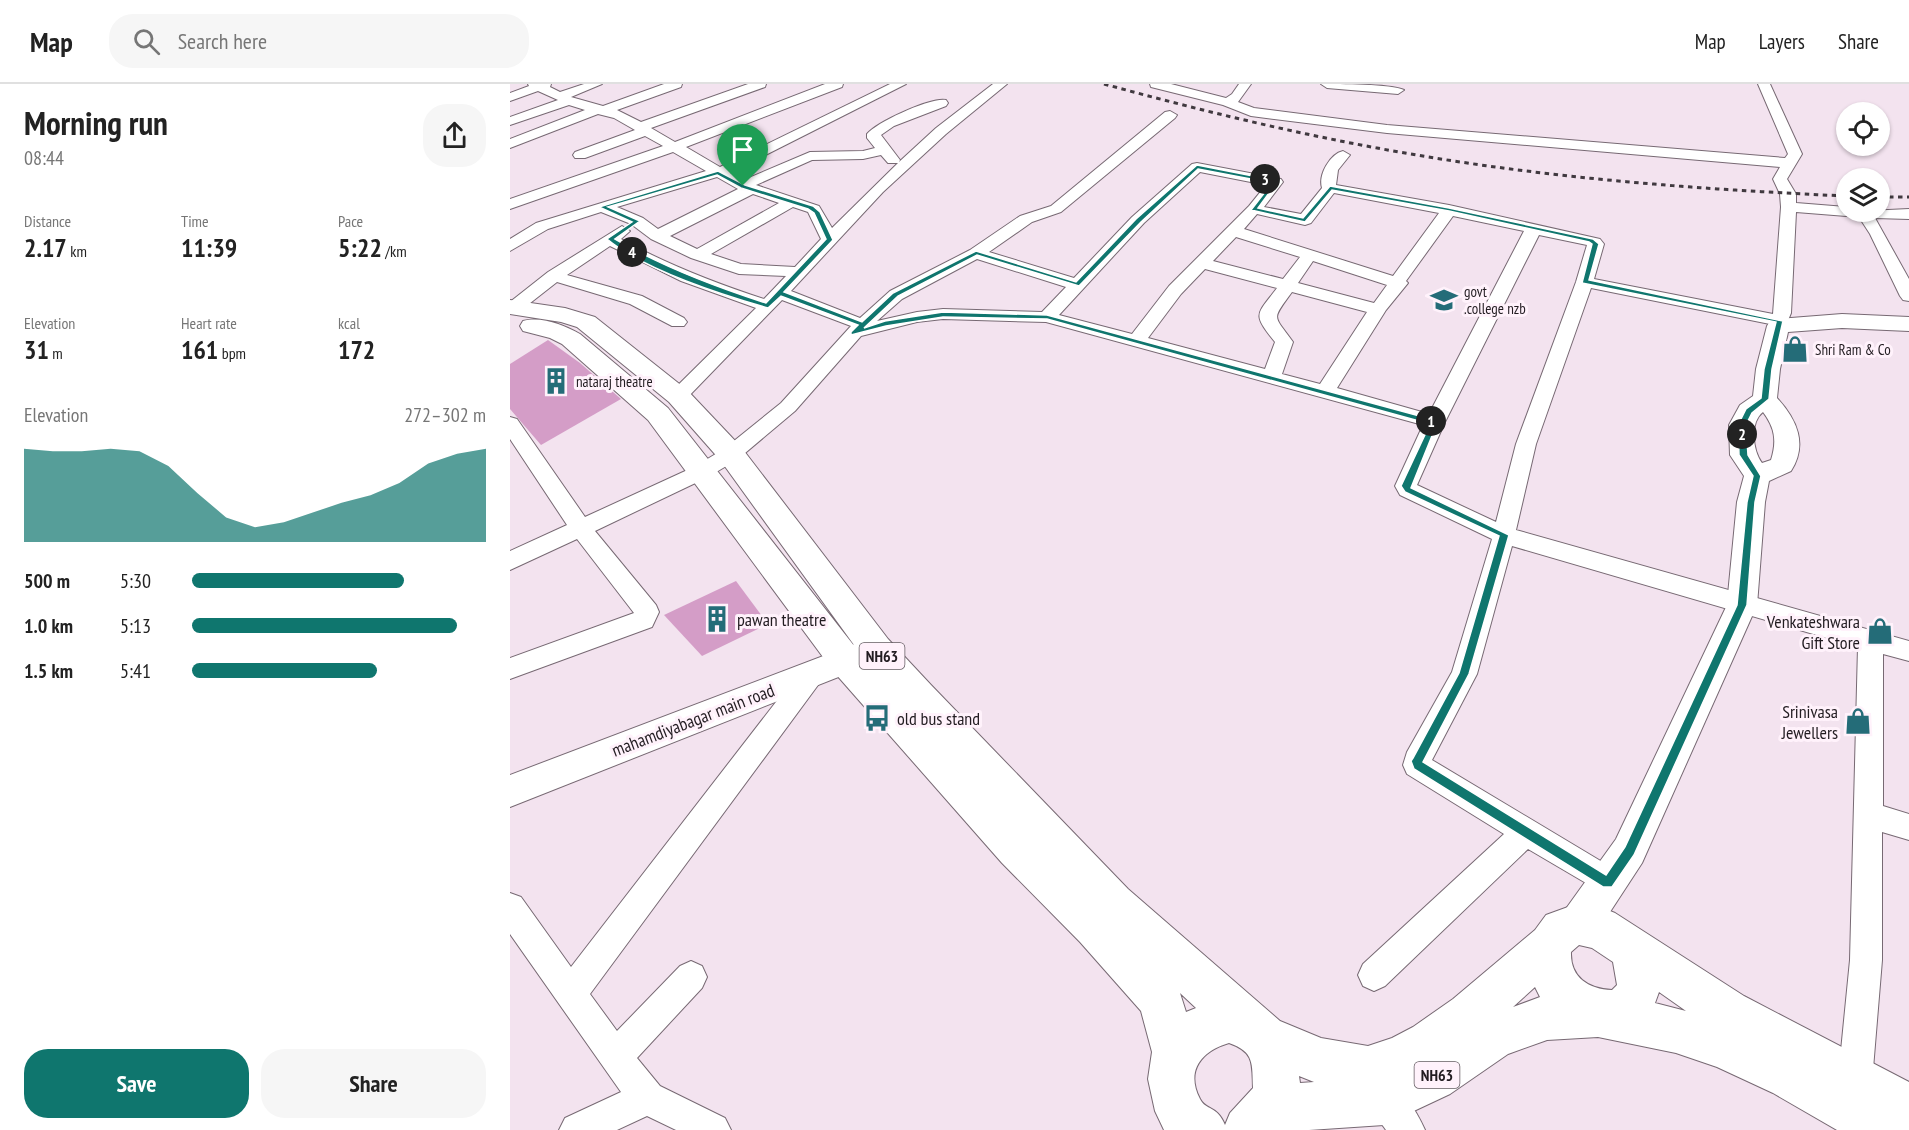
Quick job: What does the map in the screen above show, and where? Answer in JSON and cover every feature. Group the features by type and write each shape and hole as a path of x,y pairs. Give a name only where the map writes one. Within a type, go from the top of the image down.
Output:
{"highway":[{"name":"NH63","path":"512,312 565,315 596,327 678,396 731,454 845,662 1259,1033 1275,1060 1277,1097 1257,1119"},
{"name":"NH63","path":"512,312 571,339 658,414 845,662 1016,850 1095,927 1160,999 1175,1052 1171,1079 1179,1111 1189,1127"},
{"path":"1565,935 1600,928 1728,1012 1909,1108"},
{"name":"NH63","path":"1386,1100 1401,1058 1429,1043 1469,1015 1565,935"},
{"name":"NH63","path":"1565,935 1549,966 1558,987 1576,1005 1598,1014 1676,1029 1724,1046 1790,1076 1883,1130"},
{"name":"NH63","path":"1257,1119 1386,1100 1433,1077 1494,1036 1547,1017 1620,1012 1635,1000 1640,981 1635,959 1629,948"},
{"name":"NH63","path":"1175,1052 1199,1029 1228,1020 1320,1061 1386,1100"}],"main road":[{"path":"1757,476 1782,465 1786,454 1788,433 1785,422 1765,399 1768,369 1779,323 1842,321 1909,324"},
{"path":"1565,935 1608,882 1629,851 1742,605 1751,502 1757,476 1743,455 1742,425 1749,411 1765,399"},
{"name":"mahamdiyabagar main road","path":"510,791 845,662"}],"street":[{"path":"510,121 596,84"},
{"path":"510,144 676,84"},
{"path":"731,84 744,90"},
{"path":"580,155 760,84"},
{"path":"510,246 543,226 718,172 754,158 900,84"},
{"path":"678,396 901,168 941,131 1001,84"},
{"path":"1156,84 1228,102 1251,112 1387,129 1790,163"},
{"path":"1228,102 1237,97 1245,84"},
{"path":"1327,84 1398,90"},
{"path":"1585,282 1779,323 1789,207 1788,194 1780,179 1795,154 1764,84"},
{"path":"510,97 539,85 565,98 619,115 747,188 814,209 830,240"},
{"path":"794,116 837,98 839,89"},
{"path":"510,204 839,89"},
{"path":"901,168 874,138 877,130 941,103"},
{"path":"510,561 701,472 731,454 788,407 858,329 896,295 976,253 1026,219 1056,209 1170,115"},
{"path":"657,236 810,156 863,155 883,150"},
{"path":"1343,155 1329,174 1327,183 1330,188 1449,210 1596,244 1585,282 1526,444 1504,535 1464,674 1417,761 1422,768 1608,882"},
{"path":"1047,317 1138,220 1197,167 1276,182 1235,231 1175,290 1136,341"},
{"path":"1254,209 1305,220 1330,188"},
{"path":"698,255 791,202"},
{"path":"602,207 637,221 657,236 698,255 739,269 799,272"},
{"path":"1789,207 1836,211"},
{"path":"1325,391 1378,309 1399,283 1449,210"},
{"path":"1890,214 1909,214"},
{"path":"512,312 554,276 637,221"},
{"path":"1870,222 1909,296"},
{"path":"1534,228 1435,422 1406,486 1408,490 1504,535 1909,651"},
{"path":"1235,231 1399,283"},
{"path":"610,239 659,266 710,287 774,299 858,329 943,314 1047,317 1435,422"},
{"path":"976,253 1077,285"},
{"path":"1271,377 1284,342 1267,321 1267,314 1310,254"},
{"path":"1202,263 1378,309"},
{"path":"554,276 636,300 678,322"},
{"path":"510,424 582,529 647,612 643,620 510,669"},
{"path":"1855,1081 1866,960 1871,640"},
{"path":"570,994 845,662"},
{"path":"1868,815 1909,827"},
{"path":"1374,975 1526,832"},
{"path":"510,908 615,1057 648,1098 712,1130"},
{"path":"615,1057 691,977"},
{"path":"577,1130 648,1098"}],"building":[{"name":"nataraj theatre","path":"548,340 580,363 621,399 541,445 510,409 510,364"},
{"name":"pawan theatre","path":"736,581 768,624 702,656 664,615"}],"railway":[{"path":"1104,84 1274,127 1494,167 1728,190 1836,195"},
{"path":"1890,197 1909,197"}],"place":[{"name":"govt .college nzb","path":"1444,300"},
{"name":"Shri Ram & Co","path":"1795,349"},
{"name":"nataraj theatre","path":"556,381"},
{"name":"pawan theatre","path":"717,619"},
{"name":"Venkateshwara Gift Store","path":"1880,631"},
{"name":"old bus stand","path":"877,718"},
{"name":"Srinivasa Jewellers","path":"1858,721"}],"route":[{"path":"743,186 718,172 602,207 637,221 610,239 648,262 710,287 768,306 780,293 863,325 896,295 976,253 1077,285 1138,220 1197,167 1276,182 1254,209 1305,220 1330,188 1449,210 1591,241 1596,244 1585,282 1780,321 1768,369 1765,399 1749,411 1742,425 1743,455 1757,476 1751,502 1742,605 1629,851 1608,882 1418,765 1417,761 1464,674 1504,535 1408,490 1406,486 1435,422 1047,317 943,314 917,317 854,333 863,325 780,293 830,240 817,212 810,207 743,186"}]}
